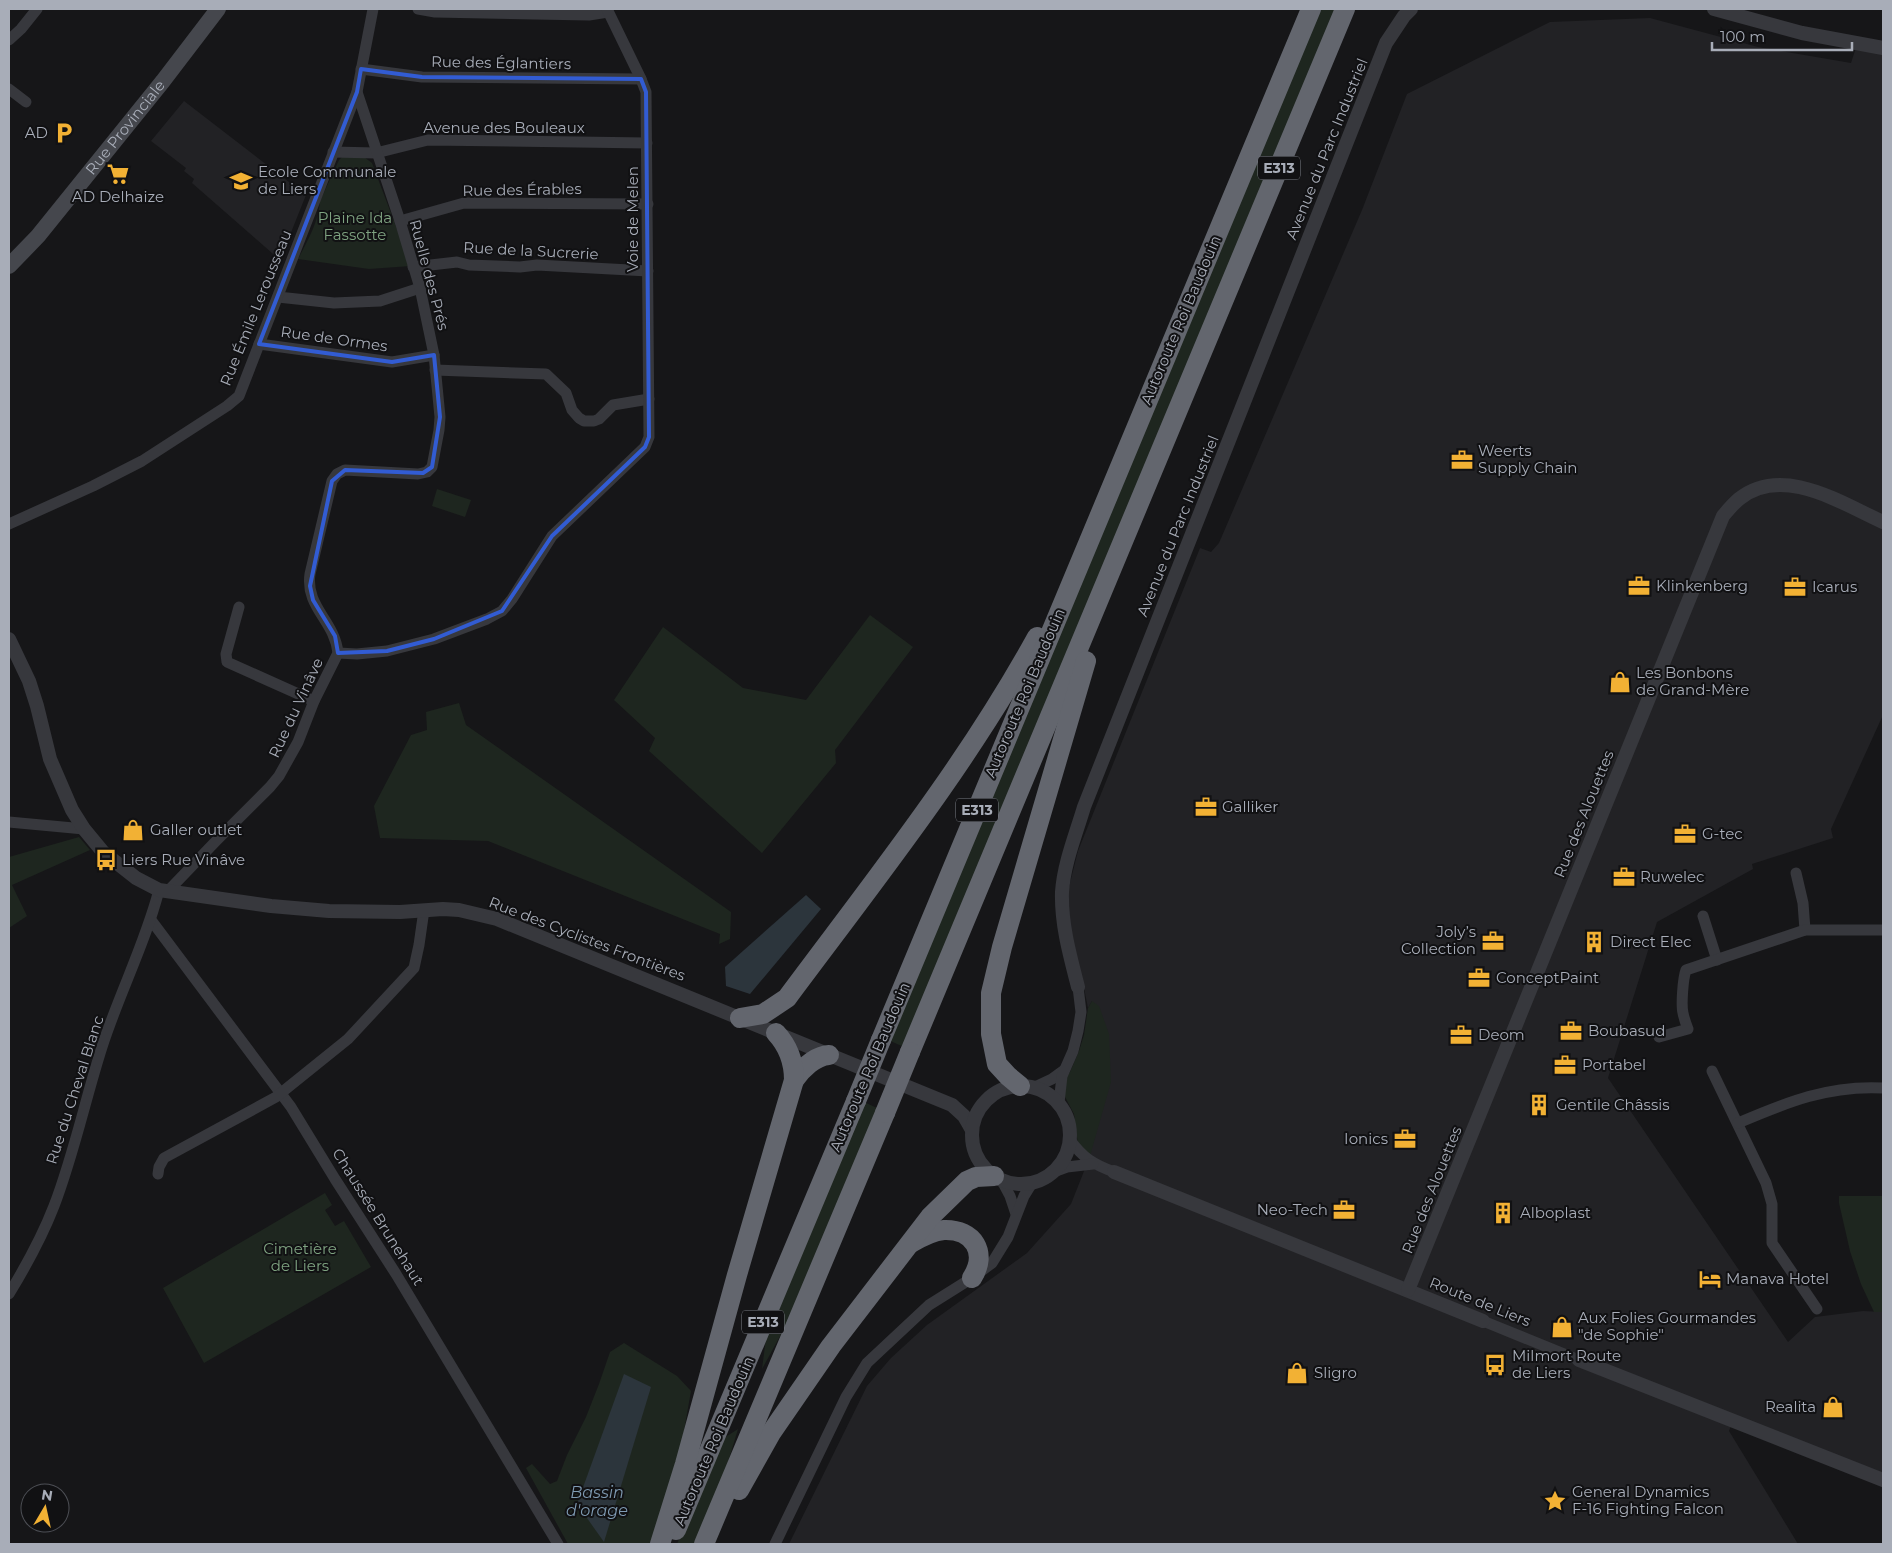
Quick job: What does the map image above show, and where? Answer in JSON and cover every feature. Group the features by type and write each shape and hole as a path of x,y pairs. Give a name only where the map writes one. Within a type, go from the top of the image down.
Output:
{"highway":[{"name":"Autoroute Roi Baudouin","path":"670,1544 1311,9"},
{"name":"Autoroute Roi Baudouin","path":"704,1544 1345,9"},
{"path":"740,1018 763,1014 778,1006 787,998 980,734 1019,670 1054,605 1072,580"},
{"path":"1027,1087 1008,1076 997,1064 991,1034 991,993 1002,947 1097,625 1098,601"},
{"path":"787,998 785,1022 788,1031 796,1041"},
{"path":"660,1544 685,1464 737,1275 794,1080 790,1056 785,1044 776,1033"},
{"path":"794,1080 814,1061 829,1055"},
{"path":"713,1523 730,1503 771,1433 831,1346 930,1217 963,1184 976,1177 998,1178"},
{"path":"907,1246 924,1236 938,1231 952,1231 964,1234 972,1240 979,1252 979,1262 972,1278"}],"main road":[{"name":"Rue Provinciale","path":"9,266 38,236 218,9"}],"street":[{"path":"9,40 21,29 37,9"},
{"name":"Rue Émile Lerousseau","path":"9,524 93,486 142,461 227,406 239,396 356,92 373,9"},
{"path":"418,9 436,12 589,15 607,10"},
{"name":"Avenue du Parc Industriel","path":"1059,1103 1063,1070 1073,1051 1081,1012 1078,986 1067,940 1062,892 1069,855 1084,807 1386,43 1404,16 1412,9"},
{"path":"1714,9 1802,33 1883,48"},
{"name":"Voie de Melen","path":"607,10 646,92 649,438"},
{"name":"Rue des Églantiers","path":"361,69 422,77 641,79"},
{"path":"9,89 26,102"},
{"name":"Ruelle des Prés","path":"338,654 335,636 313,600 310,586 310,574 332,481 337,474 345,470 418,474 427,472 430,470 433,462 440,418 434,355 420,288 400,221 356,92"},
{"name":"Avenue des Bouleaux","path":"333,152 376,153 428,140 647,143"},
{"name":"Rue des Érables","path":"400,221 464,204 648,204"},
{"name":"Rue de la Sucrerie","path":"414,267 457,262 469,265 520,267 537,265 648,271"},
{"path":"278,297 334,303 380,302 420,288"},
{"name":"Rue de Ormes","path":"260,344 392,362 434,355"},
{"path":"435,370 546,374 566,393 575,415 589,422 599,419 612,405 649,399"},
{"name":"Rue du Vinâve","path":"164,891 279,776 298,742 314,700 338,654 387,651 434,639 488,619 502,611 512,599 552,536 645,447 649,438"},
{"name":"Rue des Alouettes","path":"1408,1290 1723,516 1740,498 1757,489 1777,484 1793,485 1811,490 1883,522"},
{"path":"239,607 226,654 227,662 314,700"},
{"path":"9,639 30,681 50,760 72,810 84,829 103,852 136,878 164,891"},
{"path":"9,822 84,829"},
{"path":"1796,873 1804,903 1805,930"},
{"name":"Rue des Cyclistes Frontières","path":"164,891 310,910 400,912 459,910 497,920 952,1105 964,1116 972,1130"},
{"name":"Rue du Cheval Blanc","path":"9,1294 27,1265 54,1206 78,1134 103,1046 164,891"},
{"path":"158,1174 159,1167 164,1158 281,1094 348,1039 414,968 424,910"},
{"path":"1703,916 1718,960"},
{"name":"Chaussée Brunehaut","path":"151,920 281,1094 396,1274 558,1544"},
{"path":"1659,1037 1688,1028 1682,1012 1684,994 1682,981 1686,970 1805,930 1883,930"},
{"name":"Avenue du Parc Industriel","path":"1027,1087 1052,1079 1063,1070"},
{"path":"1712,1071 1766,1183 1772,1204 1772,1243 1817,1309"},
{"path":"998,1178 1019,1184 1032,1184 1056,1171 1064,1159 1070,1140 1070,1127 1066,1114 1059,1103 1049,1094 1027,1087 1002,1090 987,1099 977,1113 972,1130 974,1148 981,1164 998,1178 1010,1196 1016,1214"},
{"path":"1738,1124 1784,1103 1828,1091 1883,1088"},
{"name":"Rue des Cyclistes Frontières","path":"952,1105 974,1103 987,1099"},
{"name":"Route de Liers","path":"1070,1140 1077,1150 1093,1164 1883,1480"},
{"name":"Route de Liers","path":"1056,1171 1067,1167 1093,1164"},
{"path":"775,1544 846,1397 867,1363 929,1305 987,1267 997,1256 1008,1237 1024,1196 1032,1184"}],"highlighted area":[{"path":"361,69 422,77 641,79 646,92 648,204 649,437 645,447 552,536 502,611 434,639 387,651 338,653 335,636 313,600 310,586 332,481 345,470 423,473 432,467 440,417 434,355 392,362 259,344 357,92"}],"shaded area":[{"path":"1650,18 1758,47 1851,63 1859,38 1883,41 1883,715 1831,829 1833,838 1752,864 1753,869 1657,922 1608,1078 1788,1342 1815,1317 1863,1311 1883,1312 1883,1474 1735,1415 1729,1431 1798,1544 789,1544 867,1386 891,1358 927,1325 1027,1253 1071,1204 1090,1156 1092,1001 1088,1008 1083,983 1072,947 1067,895 1078,851 1200,548 1211,552 1219,543 1362,210 1407,94 1550,22"},
{"name":"Ecole Communale de Liers","path":"184,101 298,189 298,191 306,195 280,260 192,183 194,179 184,171 186,168 151,141"}],"green space":[{"path":"1318,9 1339,9 904,1047 888,1040"},
{"name":"Plaine Ida Fassotte","path":"342,157 364,157 372,163 411,266 369,269 298,259 315,224 320,201"},
{"path":"437,489 471,500 465,517 432,506"},
{"path":"870,615 913,647 835,750 836,763 762,853 649,751 655,738 614,700 663,627 743,688 806,700"},
{"path":"459,703 466,725 731,912 730,939 719,944 720,934 488,841 380,838 374,806 411,735 427,730 426,712"},
{"path":"79,837 90,850 12,885 27,916 9,928 9,857"},
{"path":"1092,1001 1099,1006 1109,1034 1111,1082 1090,1156 1078,1145 1074,1114 1063,1093 1064,1079 1070,1072 1079,1051 1084,1035 1088,1008"},
{"path":"862,1101 879,1109 796,1307 762,1369 767,1330"},
{"name":"Cimetière de Liers","path":"325,1193 332,1205 325,1210 335,1226 344,1221 371,1267 204,1363 163,1288"},
{"path":"1839,1196 1883,1196 1883,1312 1874,1312 1861,1284 1850,1251"},
{"path":"624,1343 677,1376 691,1391 682,1442 653,1544 568,1544 526,1468 532,1464 550,1484 557,1481 567,1455 586,1417 610,1352"},
{"path":"738,1429 722,1482 697,1544 677,1544 721,1440"}],"water":[{"path":"806,895 821,909 750,994 726,986 725,967"},
{"name":"Bassin d'orage","path":"624,1374 651,1387 604,1542 577,1504"}],"place":[{"name":"AD","path":"64,133"},
{"name":"AD Delhaize","path":"118,174"},
{"name":"Ecole Communale de Liers","path":"241,181"},
{"name":"Weerts Supply Chain","path":"1462,460"},
{"name":"Klinkenberg","path":"1639,586"},
{"name":"Icarus","path":"1795,587"},
{"name":"Les Bonbons de Grand-Mère","path":"1620,682"},
{"name":"Galliker","path":"1206,807"},
{"name":"Galler outlet","path":"133,830"},
{"name":"G-tec","path":"1685,834"},
{"name":"Liers Rue Vinâve","path":"106,860"},
{"name":"Ruwelec","path":"1624,877"},
{"name":"Joly’s Collection","path":"1493,941"},
{"name":"Direct Elec","path":"1594,942"},
{"name":"ConceptPaint","path":"1479,978"},
{"name":"Boubasud","path":"1571,1031"},
{"name":"Deom","path":"1461,1035"},
{"name":"Portabel","path":"1565,1065"},
{"name":"Gentile Châssis","path":"1539,1105"},
{"name":"Ionics","path":"1405,1139"},
{"name":"Neo-Tech","path":"1344,1210"},
{"name":"Alboplast","path":"1503,1213"},
{"name":"Manava Hotel","path":"1710,1279"},
{"name":"Aux Folies Gourmandes \"de Sophie\"","path":"1562,1327"},
{"name":"Milmort Route de Liers","path":"1495,1365"},
{"name":"Sligro","path":"1297,1373"},
{"name":"Realita","path":"1833,1407"},
{"name":"General Dynamics F-16 Fighting Falcon","path":"1555,1501"}]}
